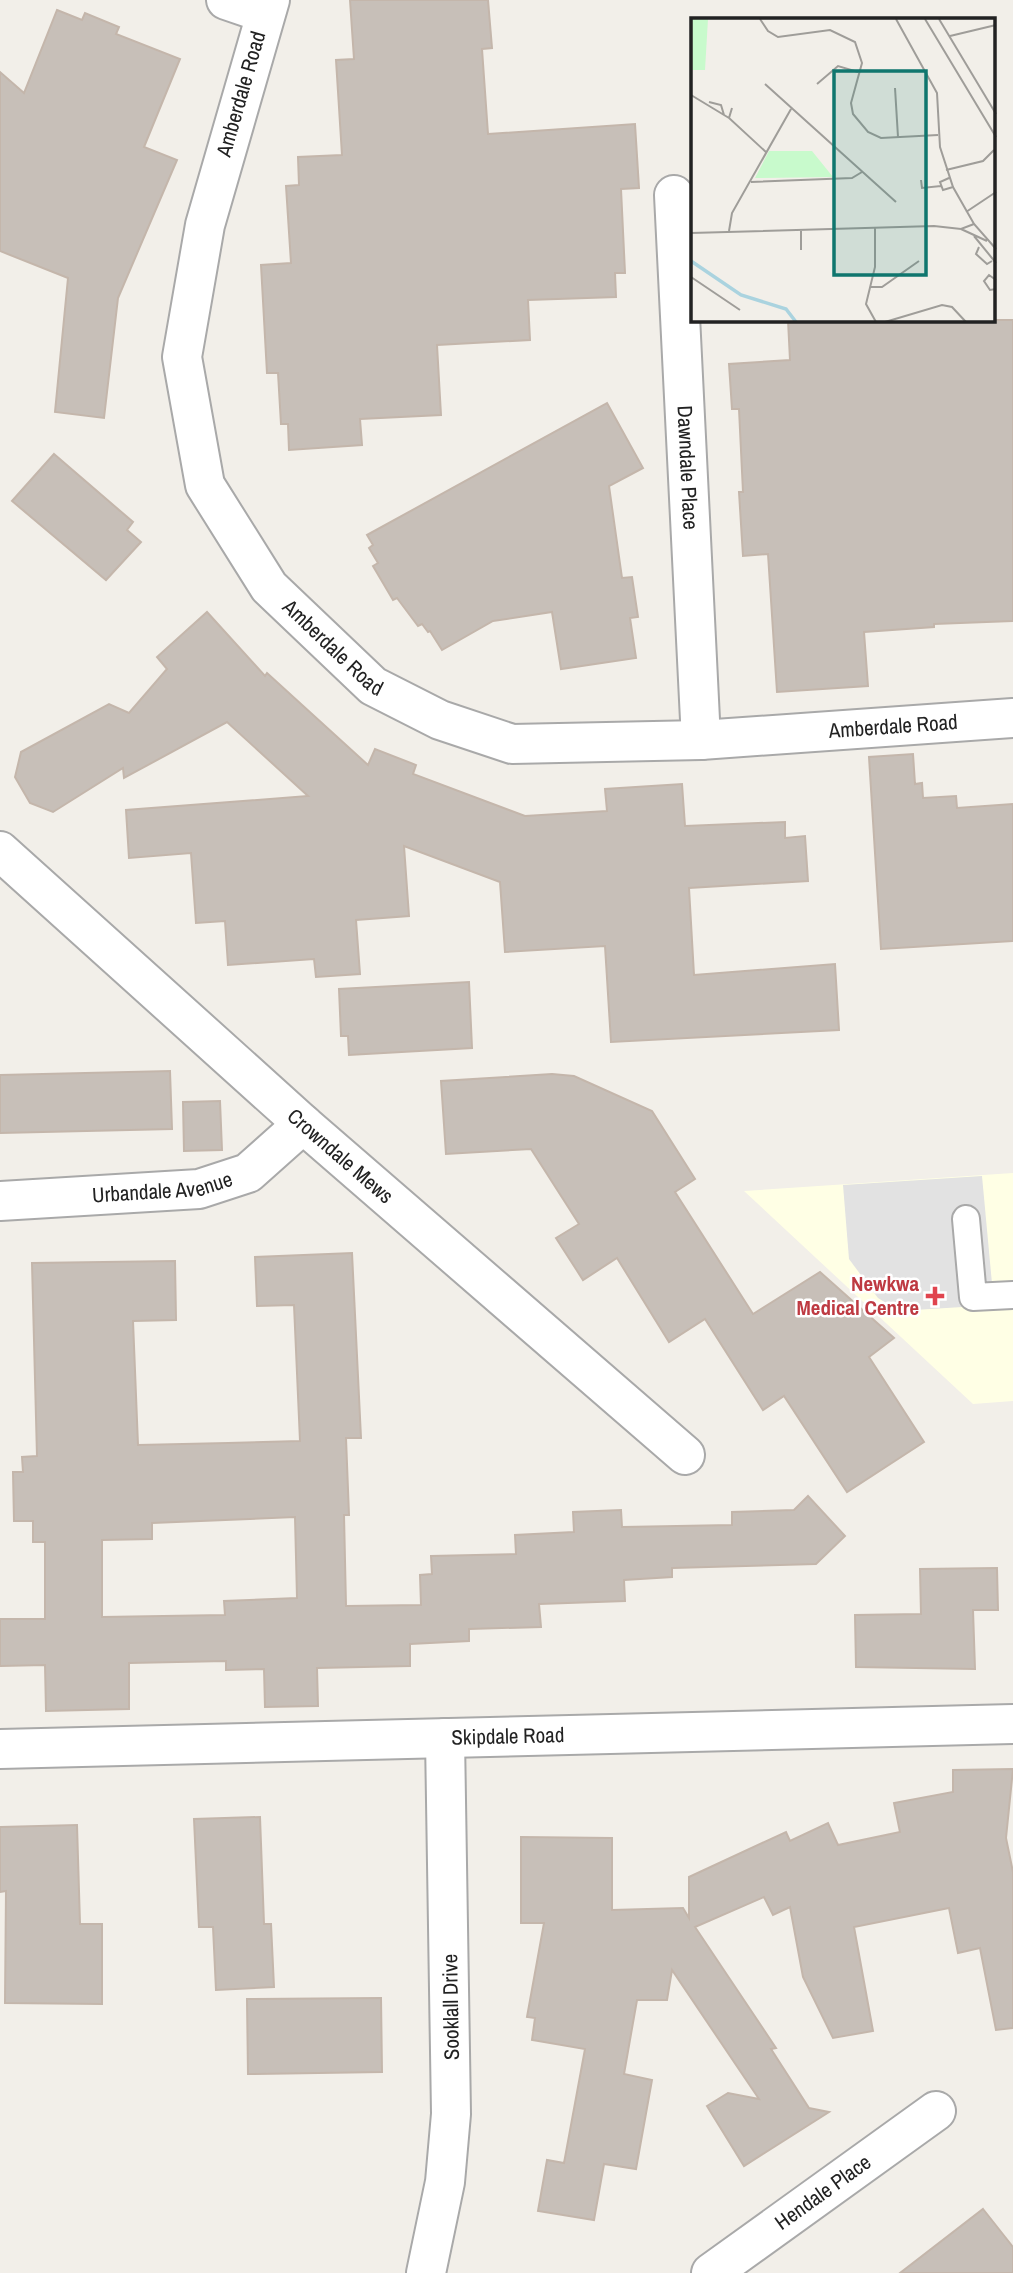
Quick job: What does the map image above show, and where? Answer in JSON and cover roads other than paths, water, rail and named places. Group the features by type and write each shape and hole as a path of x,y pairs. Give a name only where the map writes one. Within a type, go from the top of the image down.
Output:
{"street":[{"path":"226,0 267,6"},
{"name":"Amberdale Road","path":"267,6 205,226 182,357 205,485 269,587 373,686 440,720 512,744 701,740 1013,718"},
{"name":"Dawndale Place","path":"674,195 701,740"},
{"name":"Crowndale Mews","path":"0,851 303,1124 685,1455"},
{"name":"Urbandale Avenue","path":"0,1201 199,1189 248,1174 303,1124"},
{"name":"Skipdale Road","path":"0,1749 1013,1724"},
{"name":"Sooklall Drive","path":"426,2273 445,2182 451,2114 444,1738"},
{"name":"Hendale Place","path":"711,2273 936,2111"}],"lane":[{"path":"966,1219 973,1297 1013,1295"}],"place":[{"name":"Newkwa Medical Centre","path":"935,1296"}]}
